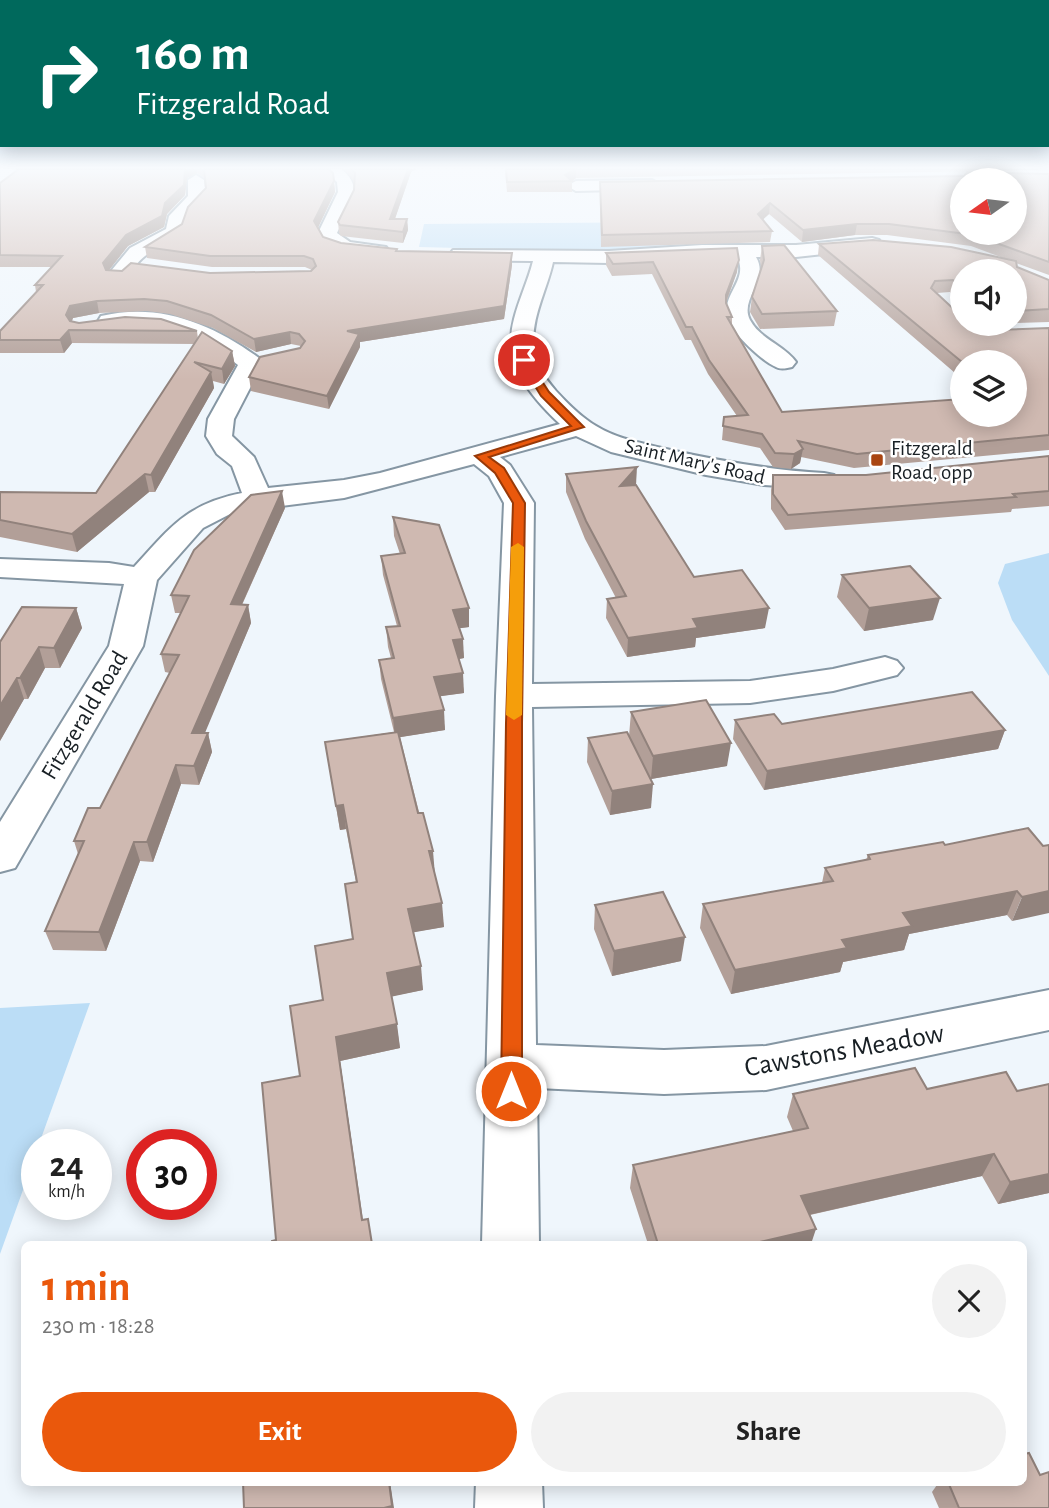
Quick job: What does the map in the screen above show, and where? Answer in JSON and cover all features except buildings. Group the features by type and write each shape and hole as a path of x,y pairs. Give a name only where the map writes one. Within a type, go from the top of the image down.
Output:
{"street":[{"path":"154,267 121,272 137,252 161,239"},
{"path":"331,239 342,246 393,252"},
{"path":"434,253 544,258 609,257 887,244"},
{"path":"319,254 342,246"},
{"path":"743,252 751,266 749,279 738,303 737,318 749,334 775,355 803,345"},
{"name":"Saint Mary's Road","path":"544,258 540,282 527,307 522,335 524,360 545,394 579,427 627,449 738,475 778,480 849,480"},
{"path":"82,326 114,320 166,319 182,322 263,360 221,419 219,436 227,448 244,463 258,498"},
{"name":"Fitzgerald Road","path":"0,857 126,646 141,578 192,522 225,505 258,498 344,489 481,456 579,427"},
{"path":"481,456 500,471 519,503 514,696 510,1241"},
{"path":"0,568 108,572 141,578"},
{"path":"514,696 750,692 833,680 885,668"},
{"name":"Cawstons Meadow","path":"511,1065 664,1072 766,1068 1049,1010"},
{"path":"509,1486 509,1508"}],"shaded area":[{"path":"421,239 703,239 707,245 620,252 419,247"},
{"path":"1049,553 1049,676 1012,620 998,583 1005,564"},
{"path":"90,1003 44,1129 21,1129 21,1196 0,1254 0,1008"}],"slow traffic":[{"path":"514,715 518,547"}],"place":[{"name":"Fitzgerald Road, opp","path":"877,460"}],"route":[{"path":"511,1091 519,503 500,471 481,456 579,427 545,394 533,379 524,360"}]}
